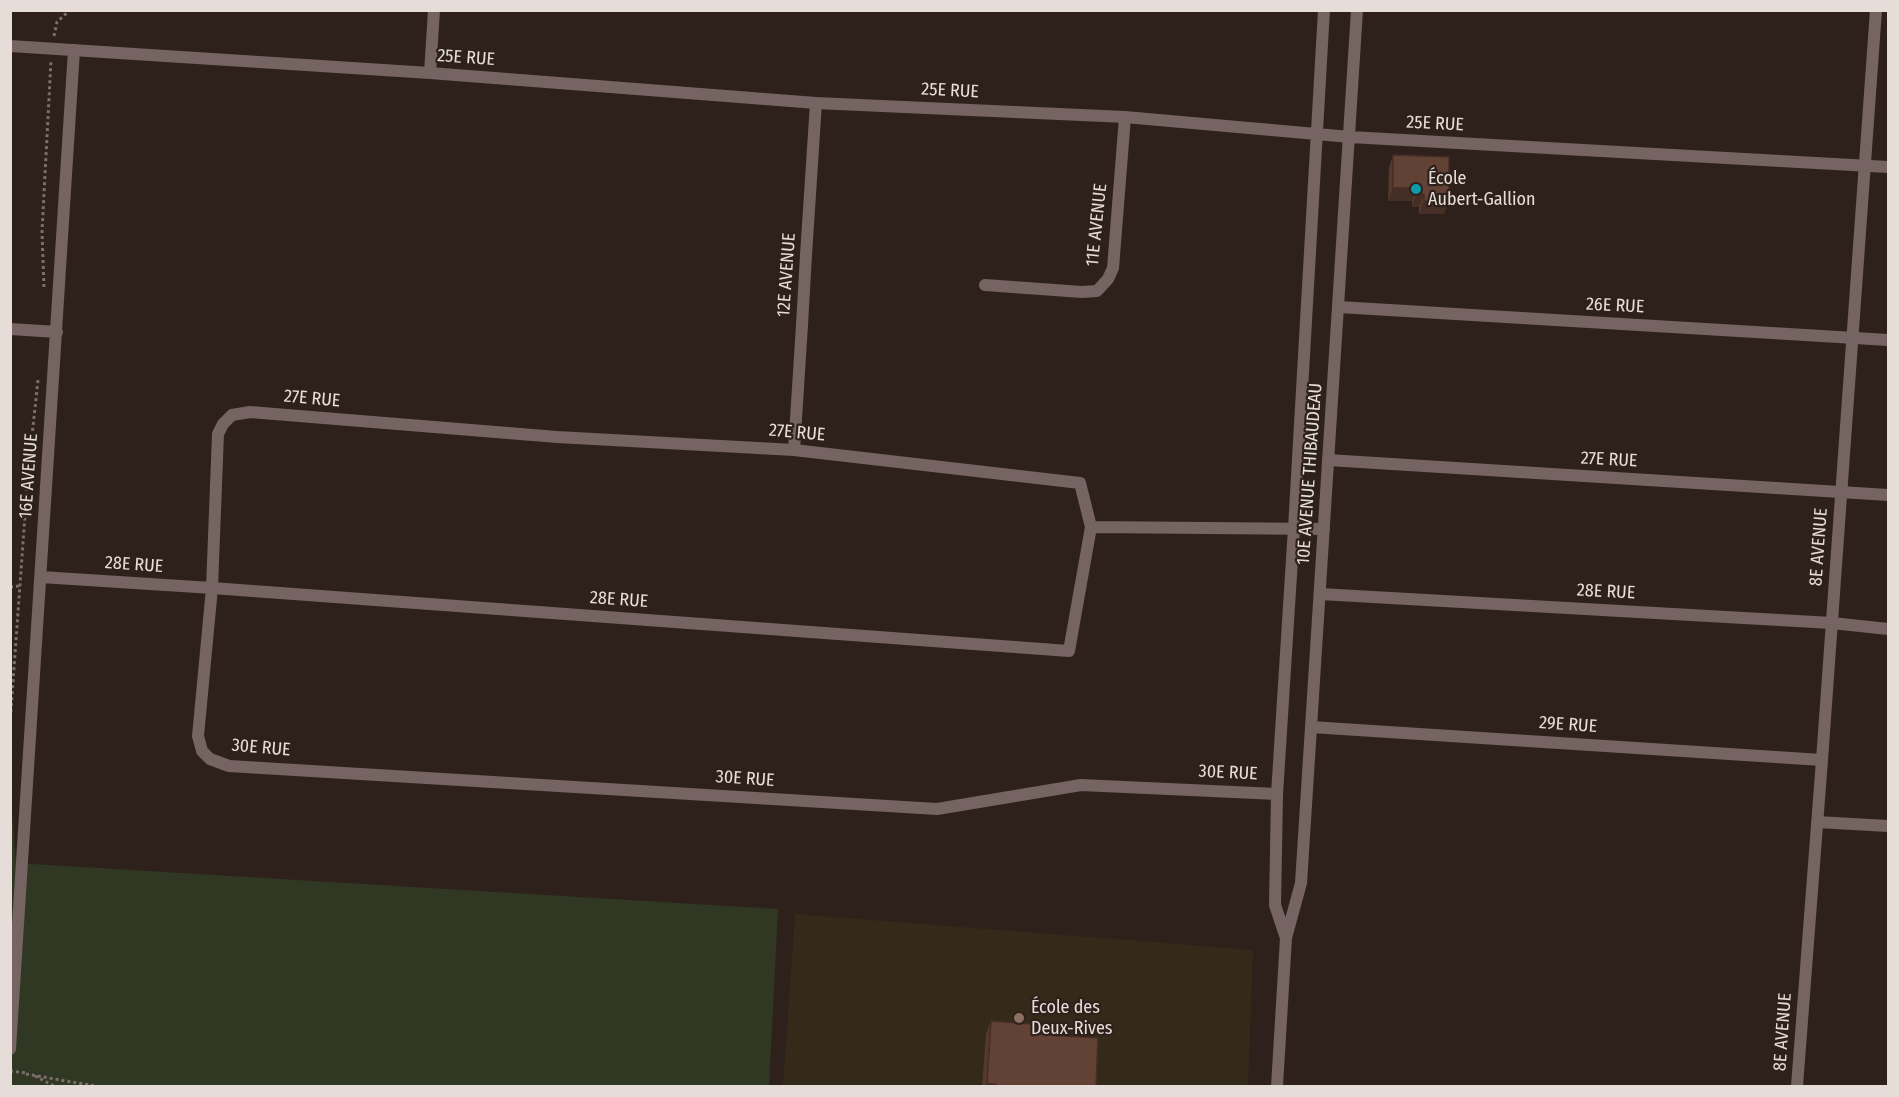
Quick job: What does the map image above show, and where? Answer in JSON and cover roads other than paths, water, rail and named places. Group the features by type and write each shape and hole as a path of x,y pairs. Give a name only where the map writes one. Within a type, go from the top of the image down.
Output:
{"street":[{"path":"430,73 434,10"},
{"name":"10E AVENUE THIBAUDEAU","path":"1286,938 1275,905 1276,794 1324,10"},
{"name":"10E AVENUE THIBAUDEAU","path":"1277,1086 1286,938 1301,883 1358,10"},
{"name":"8E AVENUE","path":"1797,1086 1875,10"},
{"name":"25E RUE","path":"10,46 430,73 816,102 1125,117 1350,137 1888,167"},
{"name":"16E AVENUE","path":"10,1048 75,50"},
{"name":"12E AVENUE","path":"794,450 816,102"},
{"name":"11E AVENUE","path":"985,285 1082,292 1097,291 1108,279 1113,268 1125,117"},
{"name":"26E RUE","path":"1339,307 1888,340"},
{"path":"10,328 57,332"},
{"name":"27E RUE","path":"212,588 218,434 223,424 232,415 250,412 557,437 794,450 1080,483 1091,526"},
{"name":"27E RUE","path":"1328,460 1888,495"},
{"path":"1091,526 1324,529"},
{"name":"28E RUE","path":"41,578 212,588 1069,651 1091,526"},
{"name":"30E RUE","path":"212,588 198,736 202,751 210,759 229,766 937,809 1081,785 1276,794"},
{"name":"28E RUE","path":"1320,594 1888,629"},
{"name":"29E RUE","path":"1311,727 1822,760"},
{"path":"1817,822 1888,826"}],"place":[{"name":"École Aubert-Gallion","path":"1416,189"},
{"name":"École des Deux-Rives","path":"1019,1018"}]}
